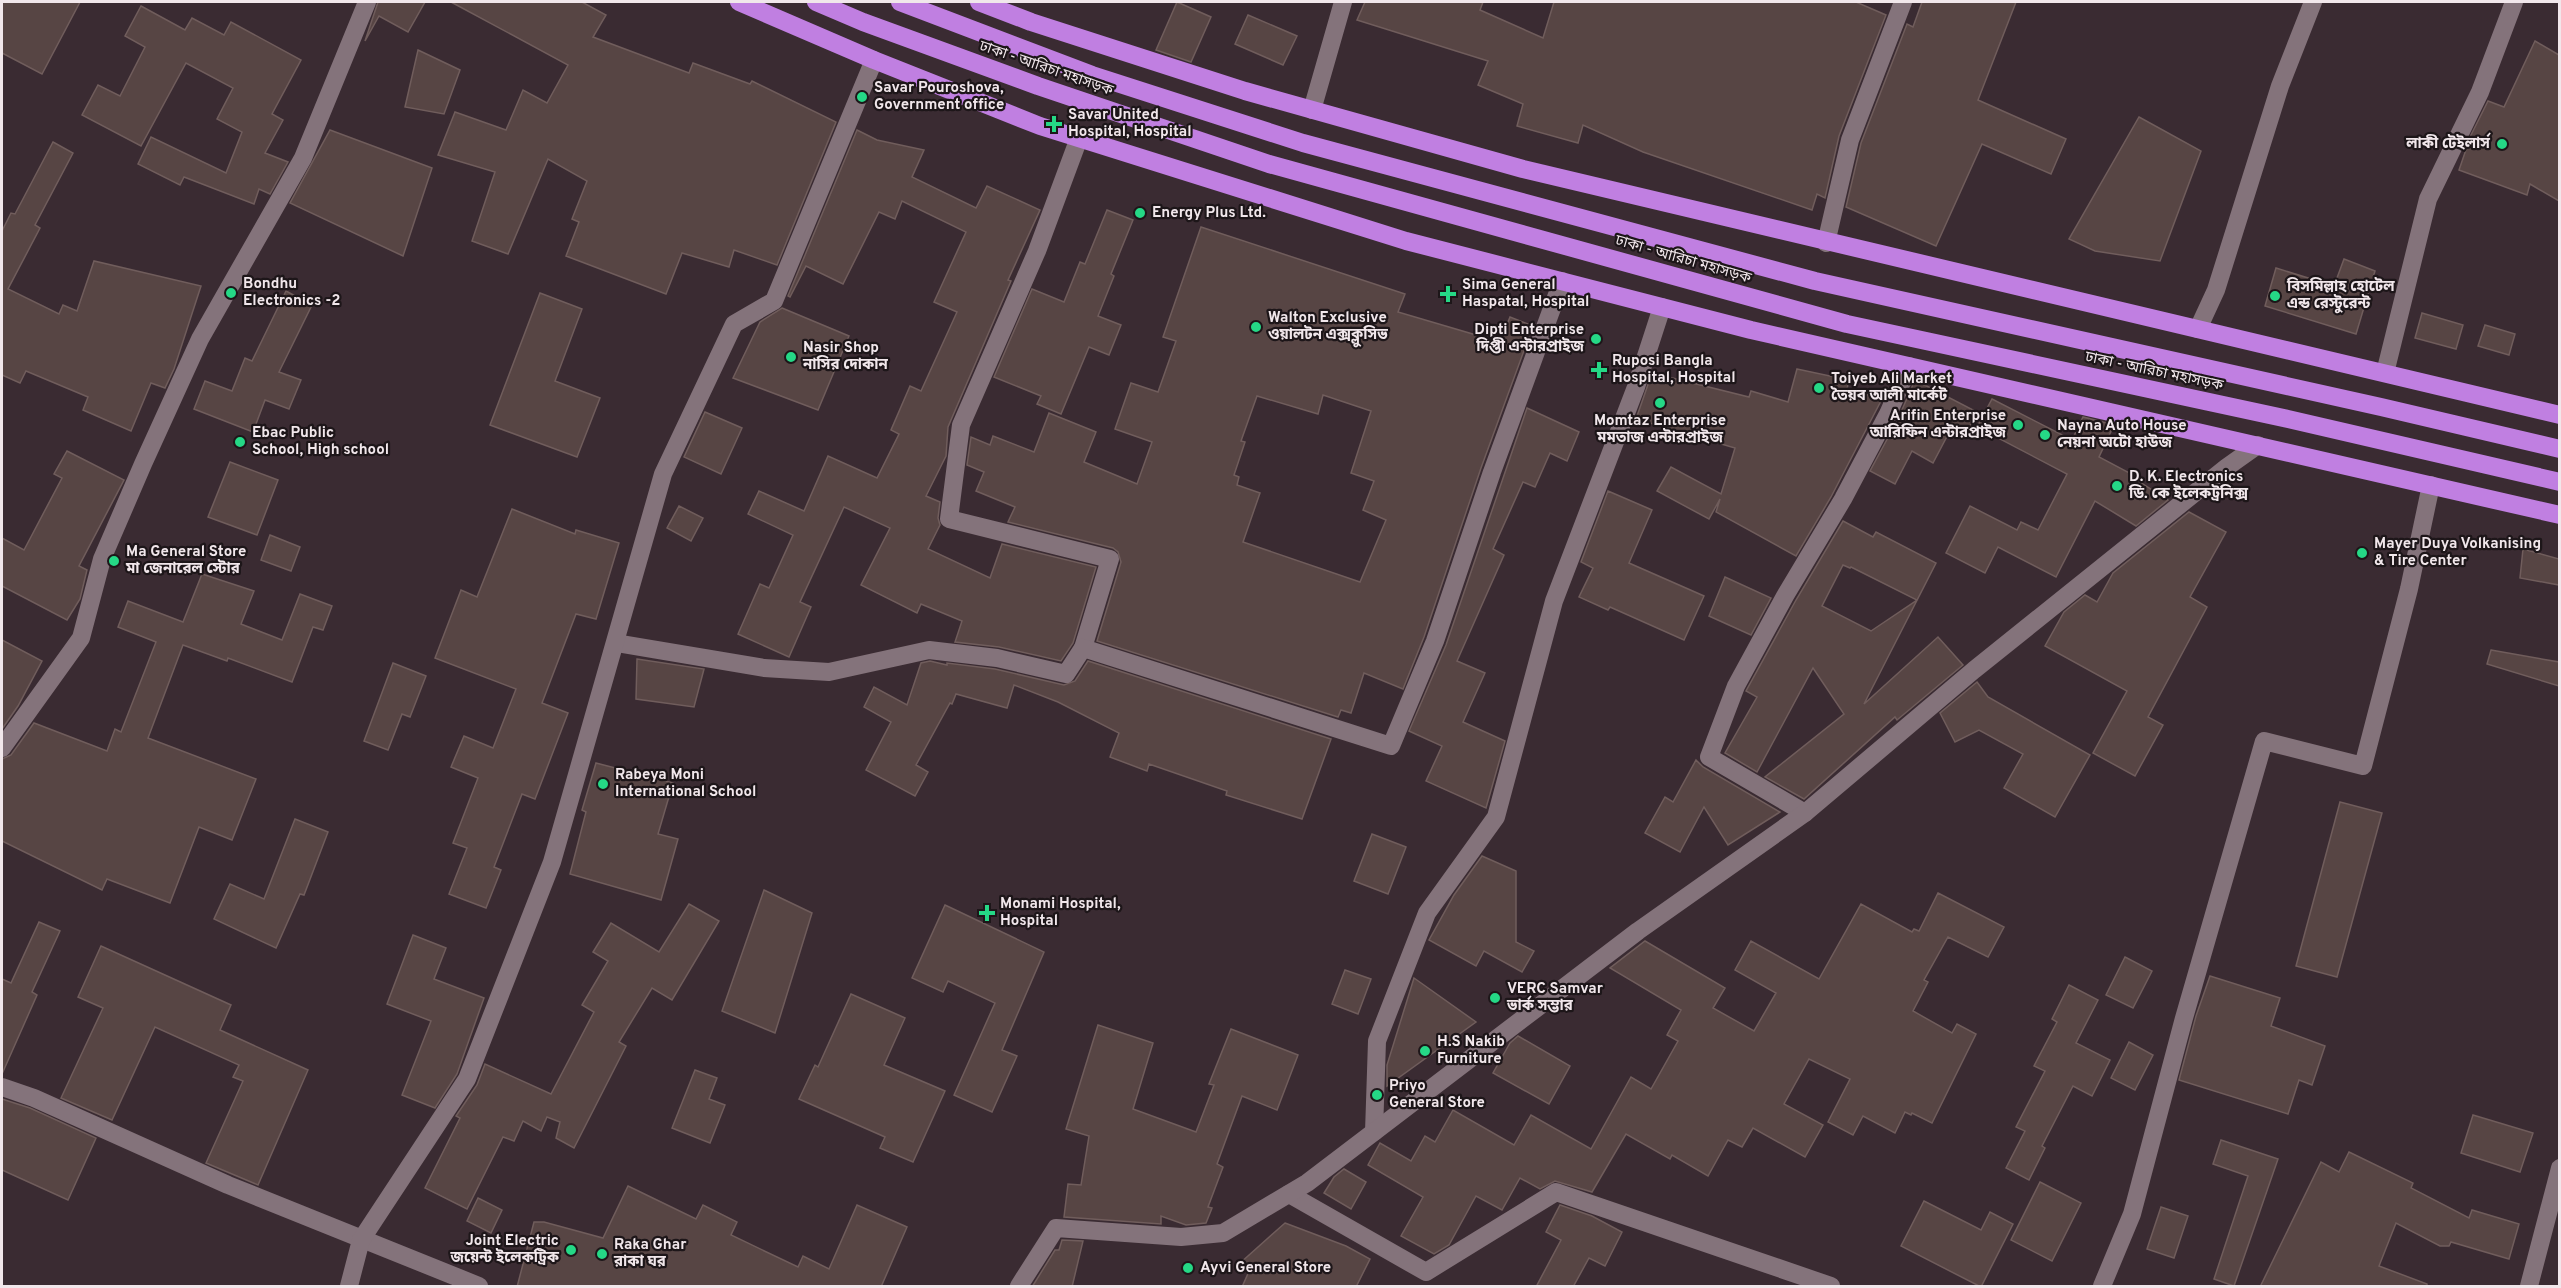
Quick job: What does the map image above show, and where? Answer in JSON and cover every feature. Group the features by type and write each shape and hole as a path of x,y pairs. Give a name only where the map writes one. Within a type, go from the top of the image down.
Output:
{"highway":[{"path":"739,2 874,60 1040,126 1406,241 1662,307 1909,366 2559,515"},
{"name":"ঢাকা - আরিচা মহাসড়ক","path":"816,2 863,22 1038,86 1269,164 1846,324 2288,419 2559,482"},
{"name":"ঢাকা - আরিচা মহাসড়ক","path":"900,2 1092,75 1304,143 1815,282 2381,406 2559,449"},
{"path":"979,2 1031,22 1312,110 1523,169 1826,243 2559,415"}],"street":[{"path":"2,748 81,638 102,559 143,464 200,339 303,158 367,2"},
{"path":"1312,110 1342,2"},
{"path":"1826,243 1850,140 1903,2"},
{"path":"2198,329 2216,290 2280,86 2313,2"},
{"path":"2385,374 2428,199 2480,92 2514,2"},
{"path":"349,1287 361,1240 467,1079 552,862 663,474 734,324 774,301 874,60"},
{"path":"616,643 764,668 828,672 928,650 997,658 1066,674 1083,648 1110,559 949,519 961,425 1037,250 1079,138"},
{"path":"1083,648 1391,746 1435,641 1492,472 1562,281"},
{"path":"1374,1132 1377,1041 1427,913 1496,817 1554,601 1636,387 1662,307"},
{"path":"1805,813 1709,757 1736,686 1785,596 1843,499 1888,414 1909,366"},
{"path":"1019,1287 1056,1228 1181,1237 1223,1233 1306,1184 1638,931 1805,813 1974,670 2227,467 2258,445"},
{"path":"2102,1287 2132,1214 2184,1018 2264,741 2363,766 2409,589 2431,485"},
{"path":"2,1087 34,1098 228,1185 479,1287"},
{"path":"2529,1287 2559,1168"},
{"path":"1289,1194 1426,1272 1556,1192 1831,1287"}],"building":[{"path":"2,2 80,2 42,74 2,53"},
{"path":"378,2 425,2 408,32 379,16 365,41"},
{"path":"451,2 582,2 606,15 593,37 689,73 693,63 750,84 752,81 836,122 777,265 734,250 729,267 682,253 666,294 566,256 579,222 572,219 587,181 548,159 508,254 472,241 495,172 438,155 455,112 506,130 523,90 547,103 568,65"},
{"path":"1177,2 1211,17 1191,62 1156,50"},
{"path":"1365,2 1483,2 1480,10 1543,38 1554,2 1856,2 1886,15 1839,136 1825,198 1817,194 1812,210 1643,152 1583,125 1578,143 1517,126 1523,104 1478,85 1488,61 1357,20"},
{"path":"1922,2 2016,2 1978,100 2066,139 2051,174 1982,144 1936,246 1846,207 1861,143 1907,24 1913,27"},
{"path":"141,6 185,30 192,18 224,35 231,22 301,60 272,114 283,120 265,153 288,162 270,194 259,189 254,204 184,177 180,185 138,164 151,137 226,173 242,132 217,119 233,88 186,63 141,146 82,115 98,85 120,96 145,47 125,36"},
{"path":"1248,15 1297,36 1283,65 1235,44"},
{"path":"2535,41 2559,55 2559,201 2530,184 2527,195 2459,170 2471,135 2488,101 2504,107"},
{"path":"418,50 460,70 444,114 405,107"},
{"path":"2139,117 2201,151 2160,261 2095,251 2069,239"},
{"path":"330,130 432,168 403,256 290,203"},
{"path":"857,130 877,140 924,150 912,177 976,208 987,186 1040,210 1008,280 1011,281 948,427 946,456 926,496 940,502 938,518 940,525 928,549 990,578 1002,544 1096,567 1073,643 1061,661 999,647 955,642 962,621 921,604 917,613 861,585 890,528 844,507 800,602 811,607 789,657 738,634 760,584 769,588 793,535 748,514 759,491 804,511 828,456 877,478 899,434 891,430 910,386 921,391 957,312 934,302 966,232 902,201 895,219 879,212 843,284 806,266 790,297 788,296"},
{"path":"53,142 73,153 35,225 40,228 8,289 59,314 63,305 77,311 94,261 201,286 174,369 165,388 151,383 131,431 83,410 88,397 26,371 20,383 2,375 2,231 11,213 15,214"},
{"path":"1107,210 1133,220 1111,274 1114,276 1098,316 1121,325 1109,355 1089,347 1061,414 1037,404 1041,396 994,377 1032,289 1064,302 1080,262 1085,264"},
{"path":"1201,227 1405,294 1398,312 1500,342 1510,317 1533,326 1481,468 1424,637 1403,689 1364,673 1351,713 1341,710 1338,717 1097,641 1121,562 1118,552 1113,548 1008,522 1015,507 976,491 984,472 967,465 971,437 990,445 993,436 1034,452 1049,413 1096,432 1084,462 1137,484 1152,442 1115,429 1131,383 1158,392 1176,341 1163,337","holes":["1323,395 1371,411 1351,473 1374,481 1363,510 1386,520 1360,582 1243,542 1260,493 1237,485 1239,477 1234,475 1245,442 1241,441 1257,396 1318,414"]},
{"path":"2344,259 2375,271 2356,334 2265,306 2276,268 2334,286"},
{"path":"286,291 312,305 279,372 301,380 289,409 265,400 253,432 194,409 205,381 232,391 245,358 252,361"},
{"path":"540,293 582,309 555,381 600,398 577,457 490,425"},
{"name":"Nasir Shop নাসির দোকান","path":"782,308 849,336 818,410 733,378 760,322"},
{"path":"2422,313 2463,325 2456,349 2415,338"},
{"path":"2485,325 2515,334 2509,355 2478,346"},
{"path":"1797,369 1849,380 1847,389 1882,399 1831,497 1796,556 1716,512 1720,499 1709,519 1657,491 1671,467 1721,494 1735,448 1636,419 1652,373 1749,397 1751,391 1788,402"},
{"path":"1915,380 1977,412 1966,434 1952,427 1933,463 1912,451 1895,484 1870,471 1898,419"},
{"path":"1992,399 2072,440 2083,417 2114,425 2099,457 2139,478 2138,481 2168,500 2136,526 2095,501 2056,577 1998,547 1985,573 1946,553 1970,506 2017,530 2021,522 2038,530 2067,474 1977,427"},
{"path":"1527,408 1579,432 1567,461 1550,453 1535,487 1523,482 1493,549 1504,555 1457,661 1485,673 1463,722 1505,741 1486,808 1426,781 1442,746 1409,731 1446,645"},
{"path":"705,412 742,428 721,474 684,457"},
{"path":"67,451 124,480 79,566 87,570 80,599 67,620 2,586 2,538 24,550 62,478 54,474"},
{"path":"230,462 278,480 257,535 208,517"},
{"path":"1608,491 1652,510 1629,563 1704,596 1684,640 1610,607 1608,610 1579,597 1593,568 1581,562"},
{"path":"679,506 703,518 691,541 667,528"},
{"path":"512,509 575,534 576,530 619,543 596,619 576,614 542,703 568,713 535,799 522,794 494,867 501,870 486,908 449,894 467,848 453,843 478,778 451,767 464,736 493,748 516,689 435,658 461,590 477,597"},
{"path":"2189,512 2226,532 2190,597 2207,607 2148,717 2163,725 2135,776 2093,753 2127,691 2045,646 2064,612 2085,595 2097,602 2113,573"},
{"path":"1843,521 1873,537 1876,532 1936,563 1864,704 1938,637 1963,665 1897,720 1895,717 1804,799 1765,777 1844,714 1813,668 1757,772 1725,753 1757,697 1746,691","holes":["1843,565 1851,567 1917,600 1871,631 1822,606"]},
{"path":"270,535 300,547 291,571 261,560"},
{"path":"2523,549 2559,559 2559,585 2520,578"},
{"path":"202,574 254,591 241,624 282,640 300,594 332,606 323,630 313,627 292,682 228,658 227,661 183,645 148,738 256,779 232,840 199,827 170,903 107,879 102,890 2,841 2,759 11,755 34,723 107,751 115,729 121,732 156,642 118,627 128,601 183,622"},
{"path":"1725,577 1771,598 1751,635 1709,616"},
{"path":"2,640 42,661 18,706 2,729"},
{"path":"2491,650 2559,662 2559,686 2487,664"},
{"path":"637,659 704,669 694,707 636,699"},
{"path":"930,661 947,665 947,663 995,669 1064,685 1075,681 1088,661 1331,739 1302,819 1226,795 1227,791 1149,764 1147,771 1110,757 1119,733 1058,702 1014,685 1007,708 956,694 916,765 928,772 915,796 866,770 891,722 864,707 874,687 907,705 921,663"},
{"path":"393,663 426,676 410,717 402,714 388,750 364,741"},
{"path":"1977,682 1988,697 2090,755 2055,817 2004,788 2023,754 1979,730 1955,742 1940,713"},
{"path":"1696,760 1703,767 1780,812 1728,845 1704,807 1680,852 1645,833 1665,797 1673,802"},
{"path":"596,763 673,783 658,834 678,839 661,900 570,874 586,812 582,810"},
{"path":"2340,802 2382,813 2337,977 2296,966"},
{"path":"295,819 328,832 304,895 300,894 276,948 214,919 230,884 264,899"},
{"path":"1372,834 1406,847 1388,894 1354,881"},
{"path":"1482,856 1516,871 1516,942 1534,951 1522,972 1484,951 1476,966 1429,940 1454,895"},
{"path":"764,890 812,913 775,1033 722,1011"},
{"path":"1938,893 2004,927 1988,957 1948,937 1924,980 1928,982 1913,1011 1952,1033 1957,1024 1976,1034 1932,1123 1905,1112 1895,1133 1863,1116 1853,1135 1828,1122 1850,1079 1809,1059 1784,1104 1823,1125 1805,1157 1753,1128 1742,1147 1728,1140 1708,1176 1672,1155 1670,1159 1626,1134 1592,1192 1555,1181 1540,1189 1520,1178 1502,1210 1476,1196 1449,1245 1434,1254 1401,1236 1423,1197 1368,1165 1380,1143 1411,1161 1425,1136 1435,1142 1453,1110 1514,1145 1531,1115 1591,1149 1631,1077 1651,1089 1678,1041 1667,1035 1681,1010 1610,968 1645,941 1725,988 1713,1008 1754,1031 1776,993 1735,970 1751,941 1819,979 1861,904 1912,932 1914,929 1919,931"},
{"path":"689,904 719,921 672,1000 652,988 619,1042 626,1046 574,1148 556,1138 560,1122 547,1117 541,1131 523,1121 514,1141 503,1137 467,1209 425,1188 460,1118 456,1116 477,1085 485,1064 551,1094 594,1012 582,1005 608,961 593,952 611,923 659,952"},
{"path":"945,905 1044,952 1002,1050 1017,1056 992,1112 954,1095 995,1003 948,981 943,992 912,978"},
{"path":"39,922 60,931 32,992 37,995 2,1074 2,979 11,983"},
{"path":"413,935 446,948 434,979 484,998 457,1074 435,1108 402,1095 431,1021 387,1004"},
{"path":"101,946 231,1005 220,1030 308,1070 258,1185 206,1163 243,1081 233,1077 239,1065 155,1027 112,1120 61,1098 103,1008 78,997"},
{"path":"2125,957 2152,971 2133,1008 2106,995"},
{"path":"1345,970 1371,979 1358,1014 1332,1004"},
{"path":"2210,976 2280,998 2271,1026 2325,1046 2312,1085 2299,1080 2288,1114 2179,1080 2196,1016"},
{"path":"1414,978 1476,1022 1387,1086 1387,1065"},
{"path":"2069,985 2098,1000 2076,1043 2110,1060 2092,1096 2073,1086 2042,1146 2045,1148 2029,1180 2006,1168 2025,1131 2016,1127 2045,1071 2034,1066 2057,1022 2052,1019"},
{"path":"851,994 905,1018 884,1065 945,1091 913,1162 880,1148 885,1137 799,1099 815,1065 818,1067"},
{"path":"1098,1025 1153,1043 1133,1109 1196,1132 1214,1085 1209,1084 1231,1029 1298,1055 1277,1110 1242,1096 1217,1164 1223,1167 1208,1207 1212,1208 1206,1223 1186,1225 1161,1216 1161,1224 1064,1217 1068,1184 1081,1185 1089,1136 1066,1129"},
{"path":"1518,1036 1570,1066 1549,1104 1493,1073 1510,1043"},
{"path":"2129,1042 2153,1055 2135,1090 2111,1078"},
{"path":"695,1070 717,1078 709,1099 725,1105 710,1143 672,1128"},
{"path":"2,1099 30,1108 96,1138 68,1200 2,1170"},
{"path":"2473,1115 2533,1133 2520,1172 2461,1153"},
{"path":"2221,1140 2278,1159 2234,1286 2214,1279 2248,1176 2213,1164"},
{"path":"2349,1152 2413,1183 2411,1188 2469,1218 2472,1210 2519,1224 2509,1259 2451,1242 2449,1246 2440,1246 2396,1223 2379,1266 2427,1284 2427,1287 2260,1287 2321,1162 2339,1172"},
{"path":"1344,1169 1366,1182 1351,1209 1324,1193 1334,1177"},
{"path":"2040,1182 2081,1203 2052,1261 2011,1240"},
{"path":"628,1186 696,1219 703,1205 737,1222 731,1235 798,1267 803,1256 829,1269 857,1205 907,1227 881,1287 517,1287 534,1222 544,1222 603,1238"},
{"path":"478,1198 502,1210 491,1233 467,1221"},
{"path":"1924,1201 1981,1230 1990,1212 2013,1224 1981,1287 1901,1246"},
{"path":"1560,1205 1592,1216 1622,1232 1605,1266 1589,1258 1573,1287 1536,1287 1561,1240 1546,1232"},
{"path":"2161,1207 2188,1216 2174,1258 2147,1249"},
{"path":"1285,1223 1346,1246 1370,1259 1356,1287 1242,1287 1250,1269 1239,1264"},
{"path":"1062,1240 1083,1241 1072,1287 1032,1287 1055,1250 1059,1250"}],"place":[{"name":"Savar Pouroshova, Government office","path":"862,97"},
{"name":"Savar United Hospital, Hospital","path":"1054,124"},
{"name":"লাকী টেইলার্স","path":"2502,144"},
{"name":"Energy Plus Ltd.","path":"1140,213"},
{"name":"Bondhu Electronics -2","path":"231,293"},
{"name":"Sima General Haspatal, Hospital","path":"1448,294"},
{"name":"বিসমিল্লাহ হোটেল এন্ড রেস্টুরেন্ট","path":"2275,296"},
{"name":"Walton Exclusive ওয়ালটন এক্সক্লুসিভ","path":"1256,327"},
{"name":"Dipti Enterprise দিপ্তী এন্টারপ্রাইজ","path":"1596,339"},
{"name":"Nasir Shop নাসির দোকান","path":"791,357"},
{"name":"Ruposi Bangla Hospital, Hospital","path":"1599,370"},
{"name":"Toiyeb Ali Market তৈয়ব আলী মার্কেট","path":"1819,388"},
{"name":"Momtaz Enterprise মমতাজ এন্টারপ্রাইজ","path":"1660,403"},
{"name":"Arifin Enterprise আরিফিন এন্টারপ্রাইজ","path":"2018,425"},
{"name":"Nayna Auto House নেয়না অটো হাউজ","path":"2045,435"},
{"name":"Ebac Public School, High school","path":"240,442"},
{"name":"D. K. Electronics ডি. কে ইলেকট্রনিক্স","path":"2117,486"},
{"name":"Mayer Duya Volkanising & Tire Center","path":"2362,553"},
{"name":"Ma General Store মা জেনারেল স্টোর","path":"114,561"},
{"name":"Rabeya Moni International School","path":"603,784"},
{"name":"Monami Hospital, Hospital","path":"987,913"},
{"name":"VERC Samvar ভার্ক সম্ভার","path":"1495,998"},
{"name":"H.S Nakib Furniture","path":"1425,1051"},
{"name":"Priyo General Store","path":"1377,1095"},
{"name":"Joint Electric জয়েন্ট ইলেকট্রিক","path":"571,1250"},
{"name":"Raka Ghar রাকা ঘর","path":"602,1254"},
{"name":"Ayvi General Store","path":"1188,1268"}]}
